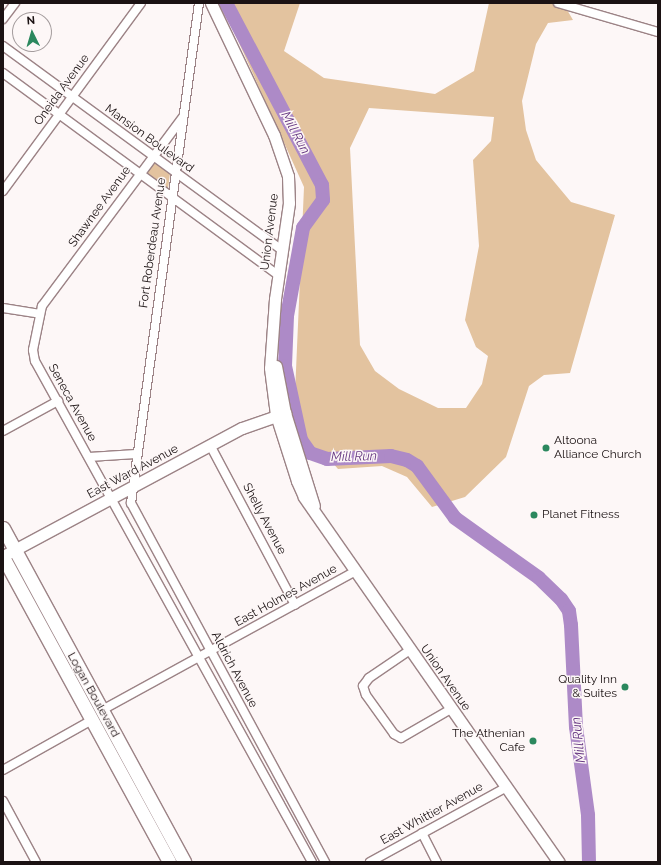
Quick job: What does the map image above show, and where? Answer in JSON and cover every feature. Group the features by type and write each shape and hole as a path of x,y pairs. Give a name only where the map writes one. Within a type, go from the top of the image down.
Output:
{"main road":[{"name":"Union Avenue","path":"211,3 283,156 289,203 278,275 271,391 281,414 297,481 304,497 314,506 356,572 559,862"},
{"name":"East Ward Avenue","path":"3,557 15,549 210,445 281,414"},
{"name":"Logan Boulevard","path":"3,528 184,862"},
{"name":"Logan Boulevard","path":"3,557 169,862"}],"street":[{"path":"3,19 15,3"},
{"name":"Oneida Avenue","path":"3,191 141,3"},
{"name":"Fort Roberdeau Avenue","path":"132,487 198,3"},
{"path":"558,3 658,32"},
{"name":"Mansion Boulevard","path":"3,46 282,250"},
{"path":"3,74 278,275"},
{"name":"Shawnee Avenue","path":"39,314 183,116"},
{"path":"3,308 39,314"},
{"name":"Seneca Avenue","path":"39,314 33,350 35,361 112,498"},
{"path":"3,431 58,401"},
{"name":"Shelly Avenue","path":"210,445 295,605"},
{"path":"89,457 136,454"},
{"name":"Aldrich Avenue","path":"132,487 130,503 325,862"},
{"name":"Aldrich Avenue","path":"112,498 312,862"},
{"name":"East Holmes Avenue","path":"102,710 356,572"},
{"path":"410,650 369,678 363,686 366,695 394,734 401,738 451,709"},
{"path":"3,770 92,720"},
{"name":"East Whittier Avenue","path":"370,862 507,787"},
{"path":"3,801 36,862"},
{"path":"422,834 437,862"}],"shaded area":[{"path":"221,3 300,3 284,51 324,78 435,94 474,71 489,3 563,3 573,20 548,23 536,44 522,101 526,130 536,160 571,202 615,215 570,373 544,375 529,386 506,457 465,497 432,507 407,477 382,466 338,469 325,454 308,446 303,437 294,416 304,187","holes":["369,108 494,117 491,141 473,160 479,246 465,320 476,347 488,356 482,384 466,408 438,408 399,389 375,371 360,345 350,148"]},
{"path":"153,161 170,173 168,189 146,173"}],"waterway":[{"name":"Mill Run","path":"226,3 322,185 323,200 303,228 287,316 285,366 301,440 310,453 327,459 391,456 407,460 417,466 455,518 539,578 561,599 569,611 571,625 576,727 588,815 589,862"}],"place":[{"name":"Altoona Alliance Church","path":"546,448"},
{"name":"Planet Fitness","path":"534,515"},
{"name":"Quality Inn & Suites","path":"625,687"},
{"name":"The Athenian Cafe","path":"533,741"}]}
